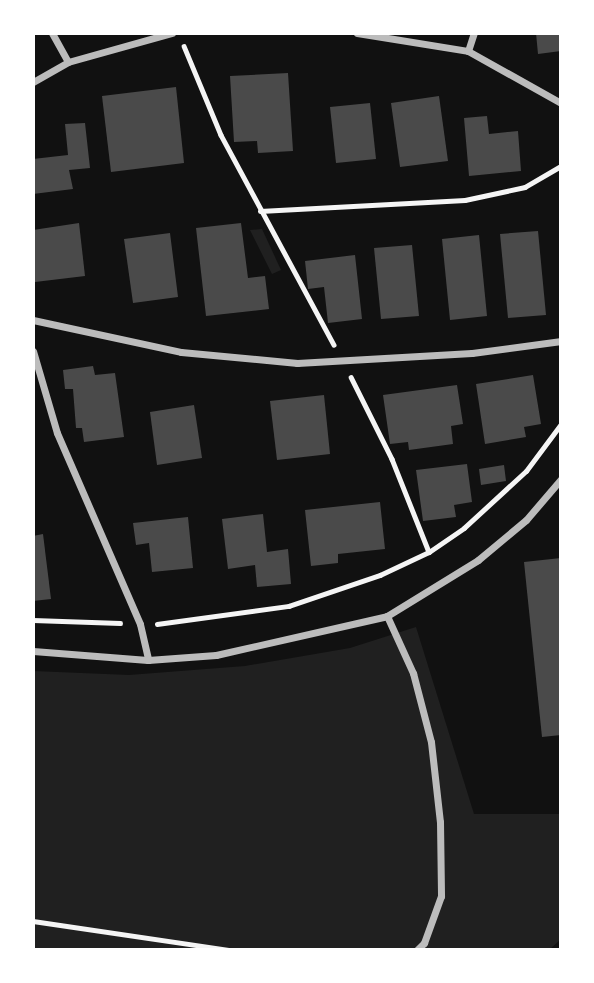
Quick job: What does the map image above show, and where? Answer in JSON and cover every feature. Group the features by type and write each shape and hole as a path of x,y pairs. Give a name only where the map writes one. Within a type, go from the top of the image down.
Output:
{"street":[{"path":"52,33 68,62"},
{"path":"33,82 68,62 173,33"},
{"path":"357,33 468,51 561,103"},
{"path":"468,51 474,33"},
{"path":"33,320 181,352 345,363 561,341"},
{"path":"33,351 57,433 140,624 148,660"},
{"path":"33,651 148,660 216,655 387,616 478,560 526,520 561,480"},
{"path":"387,616 413,673 430,742 440,822 441,896 424,943 417,950"}],"path":[{"path":"179,33 221,135 345,363 392,458 429,552"},
{"path":"260,211 465,200 526,187 561,166"},
{"path":"33,620 176,624 289,606 380,575 429,552 464,527 526,471 561,424"},
{"path":"33,921 230,950"}],"shaded area":[{"path":"262,229 281,270 272,274 250,230"},
{"path":"416,627 474,814 561,814 561,939 549,950 33,950 33,671 129,675 245,666 350,648"}],"building":[{"path":"536,33 561,33 561,51 538,54"},
{"path":"288,73 293,151 258,153 257,141 234,142 230,76"},
{"path":"176,87 184,163 111,172 102,96"},
{"path":"439,96 448,161 400,167 391,103"},
{"path":"370,103 376,159 336,163 330,107"},
{"path":"487,116 489,134 518,131 521,171 469,176 464,118"},
{"path":"85,123 90,168 69,170 73,189 33,194 33,159 68,155 65,124"},
{"path":"79,223 85,276 35,282 33,230"},
{"path":"241,223 248,278 265,276 269,309 206,316 196,228"},
{"path":"538,231 546,315 508,318 500,234"},
{"path":"170,233 178,297 133,303 124,239"},
{"path":"479,235 487,316 450,320 442,239"},
{"path":"412,245 419,316 381,319 374,248"},
{"path":"355,255 362,319 328,323 324,287 308,289 305,261"},
{"path":"93,366 95,375 115,373 124,437 84,442 82,428 76,428 73,389 65,389 63,370"},
{"path":"533,375 541,424 524,427 526,437 485,444 476,384"},
{"path":"457,385 463,424 451,426 453,444 409,450 408,442 390,444 383,395"},
{"path":"324,395 330,454 277,460 270,401"},
{"path":"194,405 202,458 157,465 150,412"},
{"path":"467,464 472,502 454,505 456,517 423,521 416,470"},
{"path":"504,465 506,481 481,485 479,469"},
{"path":"380,502 385,549 338,554 338,563 311,566 305,510"},
{"path":"263,514 267,552 288,549 291,584 257,587 255,565 228,569 222,519"},
{"path":"188,517 193,568 152,572 149,543 136,545 133,523"},
{"path":"43,534 51,599 33,601 33,536"},
{"path":"561,558 561,735 542,737 524,562"}]}
